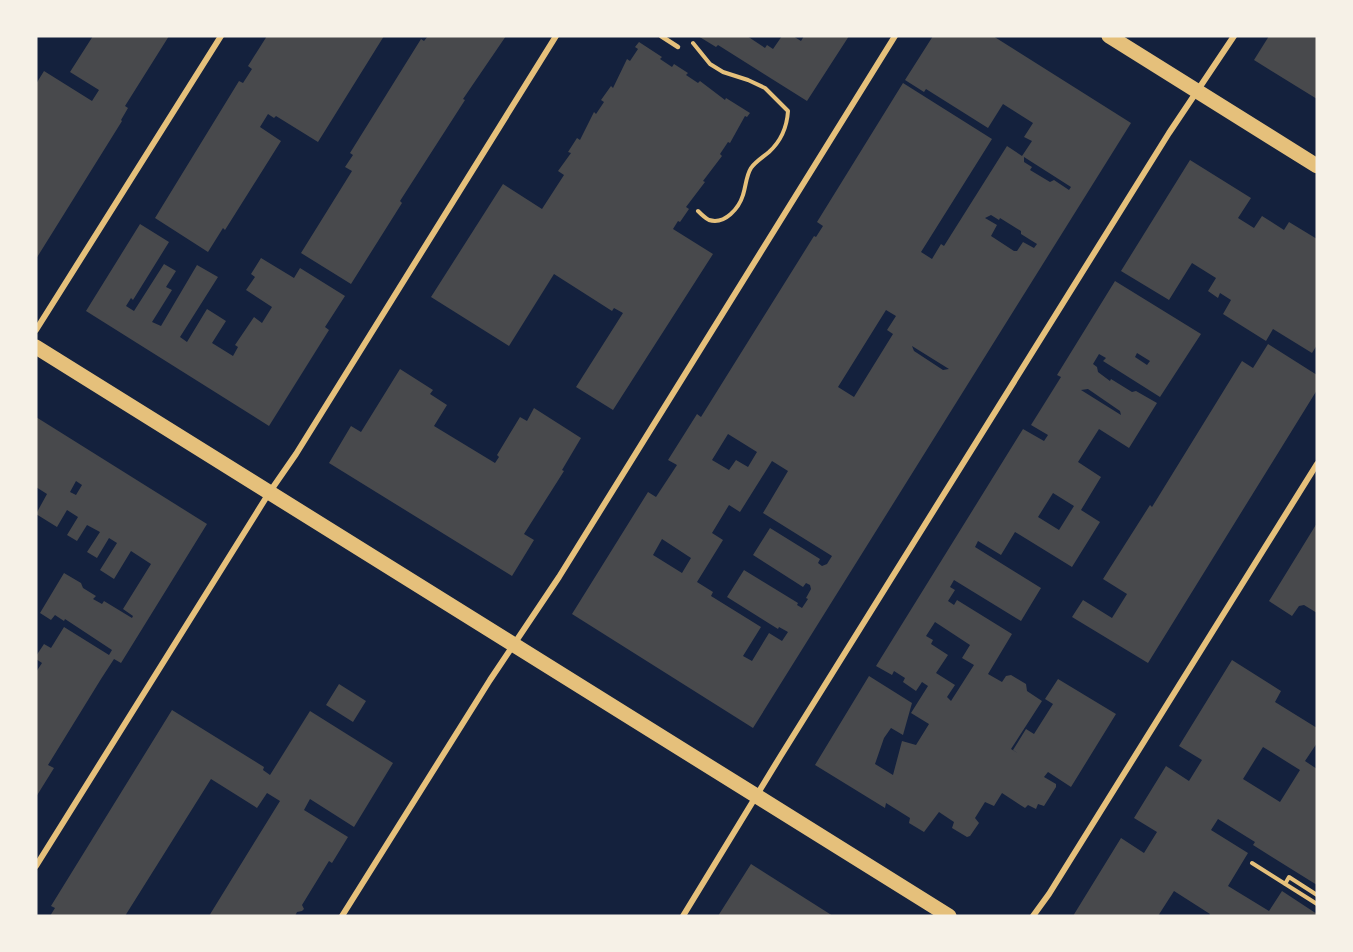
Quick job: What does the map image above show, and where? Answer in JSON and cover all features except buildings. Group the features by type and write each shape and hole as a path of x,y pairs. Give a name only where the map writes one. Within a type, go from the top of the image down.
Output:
{"main road":[{"path":"1109,36 1317,166"},
{"path":"36,346 949,916"}],"street":[{"path":"36,330 221,36"},
{"path":"36,866 556,36"},
{"path":"342,916 559,577 895,36"},
{"path":"683,916 1154,156 1234,36"},
{"path":"1033,916 1317,464"}],"lane":[{"path":"661,36 678,47"}],"path":[{"path":"678,47 694,43 710,64 723,72 765,88 788,111 783,134 770,151 752,166 747,176 743,196 731,215 720,221 709,219 698,211"},
{"path":"1252,863 1317,904"},
{"path":"1285,884 1289,877 1317,895"}]}
